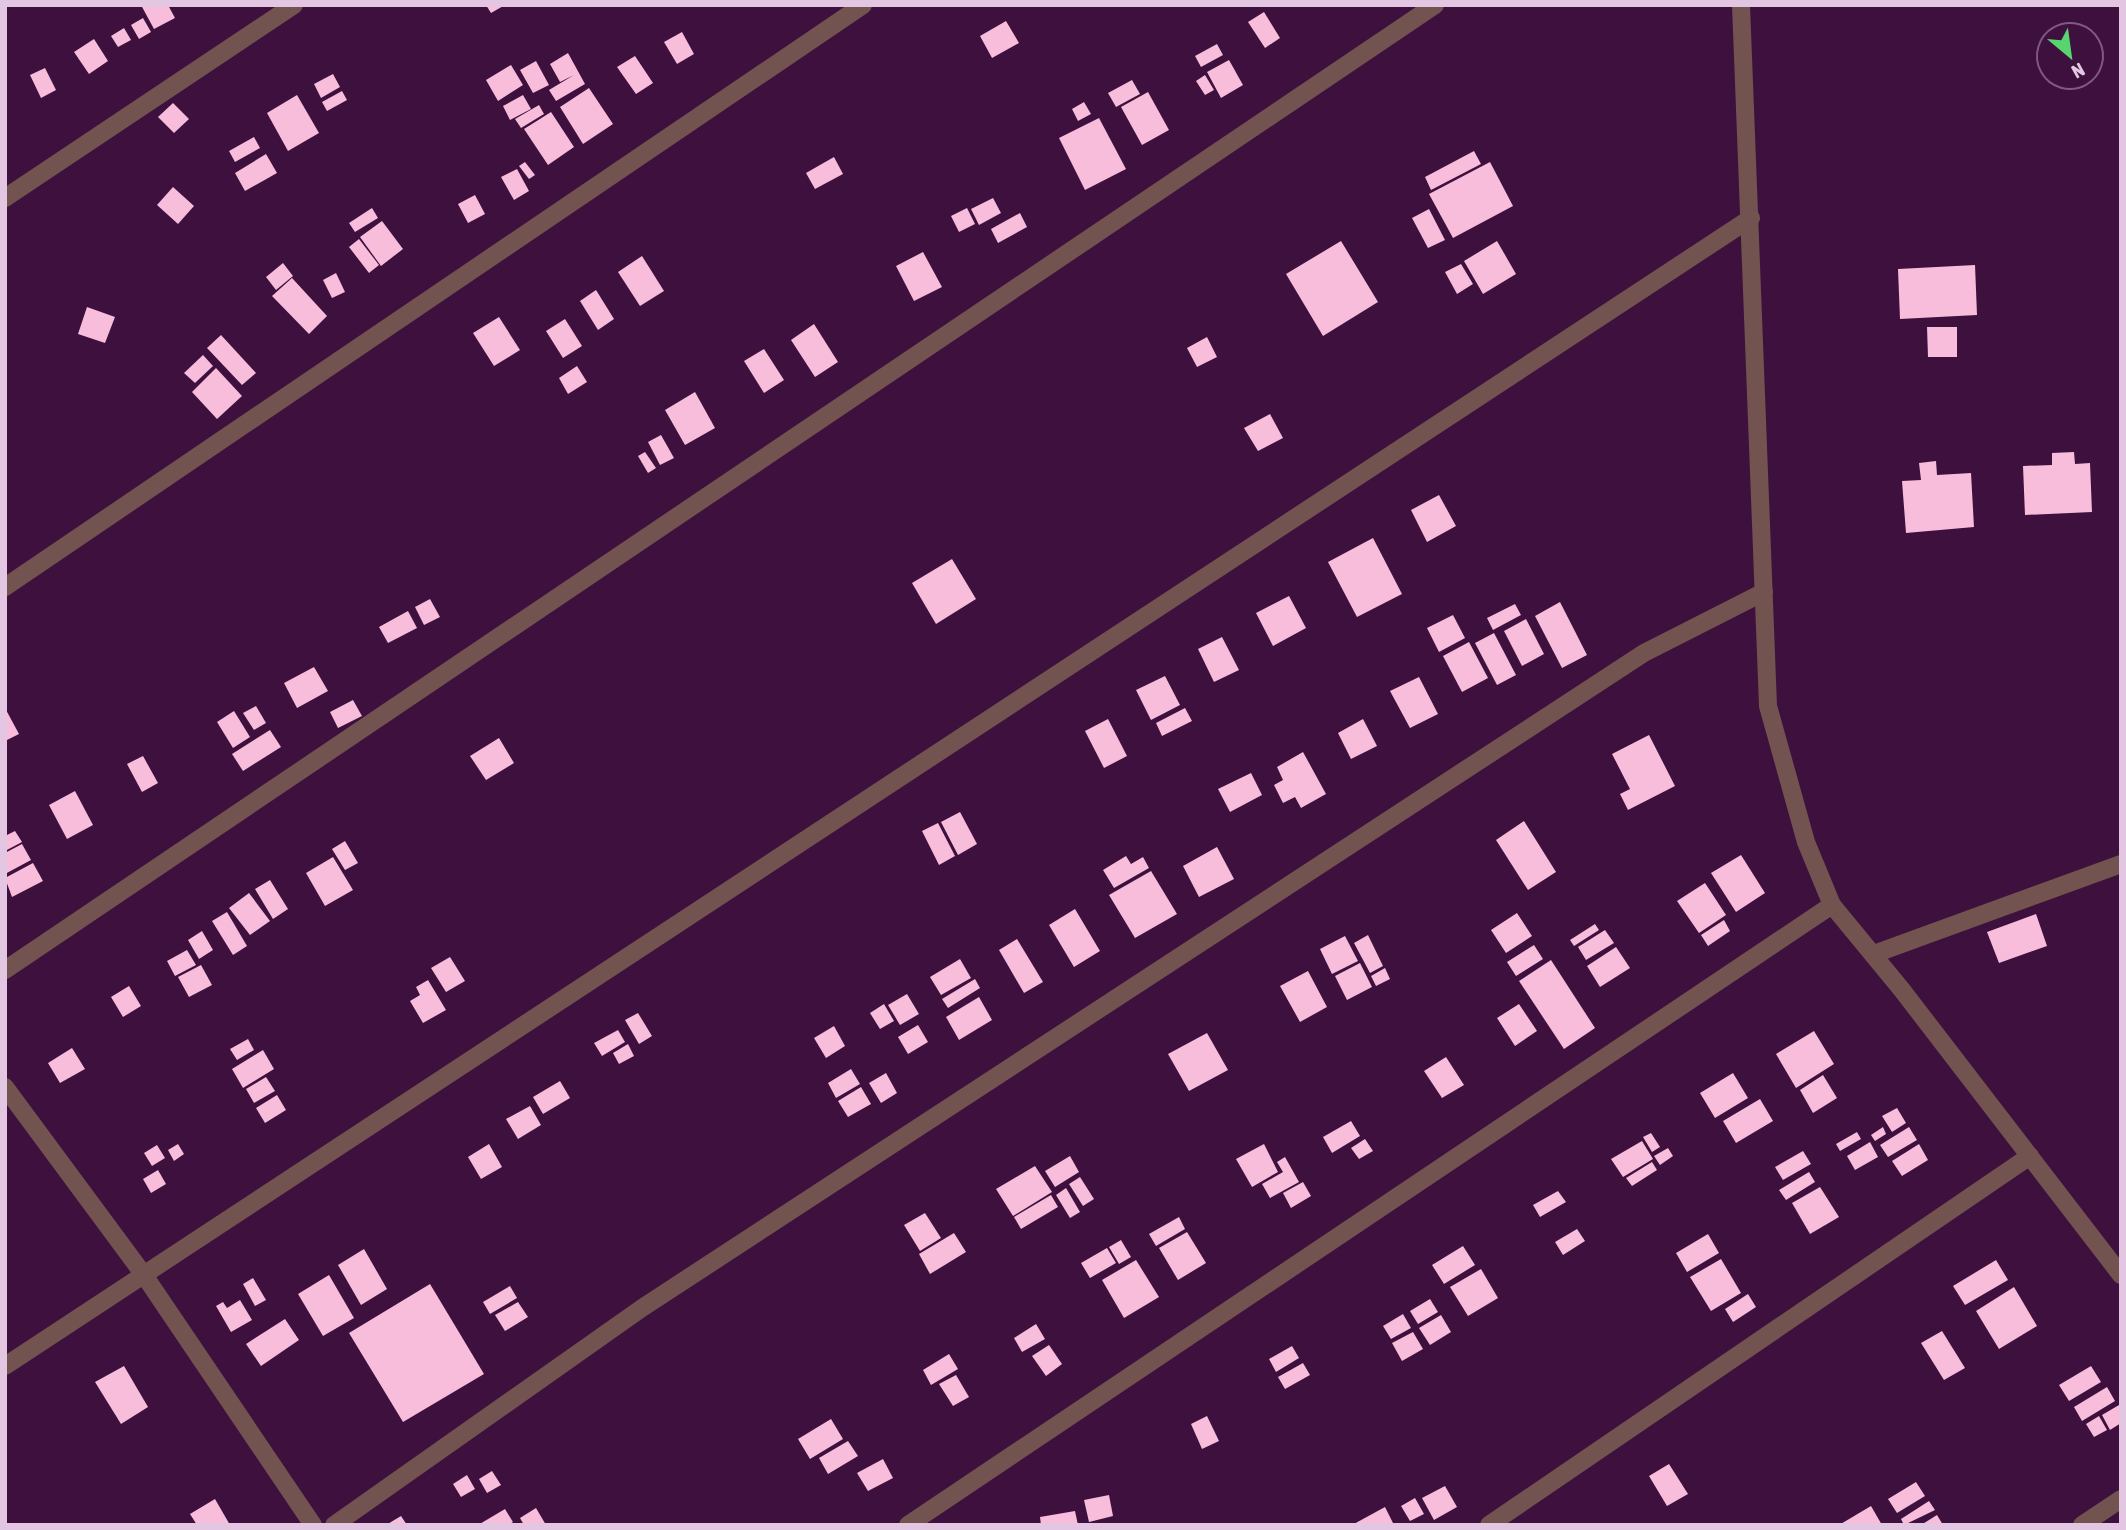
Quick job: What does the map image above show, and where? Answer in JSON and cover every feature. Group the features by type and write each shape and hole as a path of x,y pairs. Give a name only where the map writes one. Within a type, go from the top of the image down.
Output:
{"street":[{"path":"5,198 294,5"},
{"path":"5,587 863,5"},
{"path":"5,970 1435,5"},
{"path":"1741,5 1768,706 1806,842 1832,905 1874,954 2121,1275"},
{"path":"5,1366 1751,218"},
{"path":"334,1525 642,1308 1597,683 1644,653 1764,592"},
{"path":"1874,954 2121,864"},
{"path":"908,1525 1832,905"},
{"path":"5,1087 144,1275 313,1525"},
{"path":"1489,1525 2030,1156"},
{"path":"2082,1525 2121,1499"}],"building":[{"path":"141,5 168,5 175,18 154,29"},
{"path":"486,5 505,5 491,13"},
{"path":"1264,12 1280,38 1265,48 1248,22"},
{"path":"143,18 151,32 139,39 131,25"},
{"path":"1006,21 1019,43 992,58 980,36"},
{"path":"124,28 131,40 118,47 111,36"},
{"path":"682,32 694,54 677,64 664,42"},
{"path":"94,39 108,61 89,74 74,52"},
{"path":"1217,44 1223,55 1201,67 1195,56"},
{"path":"568,53 585,84 556,101 549,90 574,75 560,82 550,64"},
{"path":"635,56 653,83 636,94 617,67"},
{"path":"1229,60 1243,85 1221,98 1207,72"},
{"path":"536,61 549,85 533,93 520,70"},
{"path":"511,65 523,85 498,101 486,80"},
{"path":"45,68 56,90 41,98 30,75"},
{"path":"333,74 340,87 321,98 314,84"},
{"path":"1205,75 1214,90 1205,95 1196,81"},
{"path":"1132,80 1140,94 1116,107 1108,93"},
{"path":"589,88 613,124 583,144 560,107"},
{"path":"342,91 347,100 327,111 322,102"},
{"path":"1148,92 1169,130 1142,145 1121,107"},
{"path":"297,95 319,133 288,151 267,113"},
{"path":"523,95 531,109 510,120 503,106"},
{"path":"1084,102 1091,114 1078,121 1072,109"},
{"path":"173,103 189,119 174,133 158,117"},
{"path":"539,105 544,114 521,128 515,119"},
{"path":"551,112 574,147 548,165 524,129"},
{"path":"1099,118 1126,169 1085,190 1059,138"},
{"path":"254,137 260,148 235,162 229,151"},
{"path":"1474,151 1481,164 1431,190 1425,177"},
{"path":"266,154 277,173 245,191 235,173"},
{"path":"834,157 843,174 815,189 806,173"},
{"path":"525,162 535,175 529,179 519,166"},
{"path":"1490,162 1513,206 1453,238 1429,194"},
{"path":"517,169 529,191 514,200 501,177"},
{"path":"173,187 194,206 178,224 157,205"},
{"path":"475,195 485,214 468,223 458,204"},
{"path":"993,198 1001,213 979,225 971,209"},
{"path":"372,208 378,218 355,232 349,223"},
{"path":"967,208 975,224 959,232 951,216"},
{"path":"1429,209 1445,240 1428,248 1412,218"},
{"path":"1020,213 1027,227 998,243 991,229"},
{"path":"382,221 403,249 381,266 360,237"},
{"path":"359,239 379,265 369,273 349,247"},
{"path":"1341,241 1378,302 1323,336 1286,274"},
{"path":"1497,241 1516,274 1483,294 1464,261"},
{"path":"923,252 942,287 914,301 896,266"},
{"path":"642,256 664,291 640,306 618,272"},
{"path":"283,263 293,276 276,290 266,277"},
{"path":"1461,264 1473,284 1457,294 1445,272"},
{"path":"1975,265 1977,315 1900,319 1898,269"},
{"path":"336,273 345,292 332,298 323,280"},
{"path":"292,278 327,316 309,334 272,296"},
{"path":"596,290 614,319 598,330 580,301"},
{"path":"87,307 115,317 105,343 78,334"},
{"path":"499,317 520,350 494,366 473,333"},
{"path":"565,319 582,346 563,358 546,331"},
{"path":"814,324 838,362 815,377 791,340"},
{"path":"1927,327 1957,327 1957,357 1928,357"},
{"path":"221,335 256,373 242,385 207,348"},
{"path":"1207,337 1217,357 1197,367 1187,348"},
{"path":"764,349 784,380 764,393 744,361"},
{"path":"203,355 213,366 195,383 184,373"},
{"path":"577,366 587,382 568,394 559,378"},
{"path":"216,368 242,396 217,419 192,392"},
{"path":"695,392 715,428 685,445 665,410"},
{"path":"1270,414 1283,438 1258,451 1244,428"},
{"path":"661,435 674,458 660,465 648,442"},
{"path":"645,452 656,468 648,473 638,456"},
{"path":"2074,452 2075,464 2090,463 2092,512 2025,515 2023,466 2052,465 2052,453"},
{"path":"1936,461 1937,475 1971,473 1974,527 1906,533 1902,481 1921,480 1919,463"},
{"path":"1439,495 1456,526 1427,542 1411,510"},
{"path":"1373,538 1402,594 1357,617 1328,562"},
{"path":"952,559 976,599 936,624 912,583"},
{"path":"1289,596 1306,628 1273,646 1256,613"},
{"path":"430,599 440,617 424,625 415,607"},
{"path":"1560,602 1587,655 1562,668 1535,616"},
{"path":"1515,604 1521,615 1493,630 1487,618"},
{"path":"408,611 417,628 388,643 379,627"},
{"path":"1453,615 1465,638 1439,652 1427,628"},
{"path":"1526,619 1544,654 1522,666 1504,631"},
{"path":"1494,633 1516,675 1497,685 1475,643"},
{"path":"1222,637 1239,670 1214,682 1198,649"},
{"path":"1469,642 1488,678 1462,692 1443,656"},
{"path":"314,667 328,691 297,708 284,683"},
{"path":"1165,676 1180,705 1151,720 1136,690"},
{"path":"1419,677 1438,714 1410,728 1390,691"},
{"path":"353,700 362,716 338,728 330,712"},
{"path":"256,706 266,723 254,730 243,713"},
{"path":"5,708 19,734 5,741"},
{"path":"1185,708 1192,721 1162,736 1156,723"},
{"path":"234,711 250,737 233,748 217,722"},
{"path":"1108,719 1127,756 1104,768 1085,731"},
{"path":"1363,719 1377,746 1351,759 1338,733"},
{"path":"270,730 281,747 243,771 232,754"},
{"path":"1649,735 1675,786 1628,810 1620,794 1630,789 1612,754"},
{"path":"499,738 514,763 486,780 470,756"},
{"path":"1303,752 1326,794 1301,808 1295,797 1283,803 1274,785 1283,780 1277,767"},
{"path":"143,756 158,783 142,792 127,764"},
{"path":"1251,773 1262,795 1230,812 1218,789"},
{"path":"75,791 93,825 67,839 49,805"},
{"path":"960,812 977,844 958,855 941,822"},
{"path":"1524,821 1556,872 1528,890 1496,840"},
{"path":"938,823 955,856 939,865 922,831"},
{"path":"15,831 22,842 5,851 5,836"},
{"path":"345,841 358,863 345,870 332,849"},
{"path":"22,844 31,860 5,874 5,853"},
{"path":"1217,847 1234,879 1199,897 1183,866"},
{"path":"1741,855 1765,893 1736,912 1711,873"},
{"path":"1126,856 1131,864 1143,857 1149,868 1114,888 1103,870"},
{"path":"333,857 353,890 325,906 306,873"},
{"path":"33,863 43,881 12,897 5,878"},
{"path":"1151,871 1177,914 1135,938 1109,895"},
{"path":"270,880 288,909 273,919 255,889"},
{"path":"1705,883 1726,915 1699,933 1677,901"},
{"path":"249,893 270,921 250,935 229,908"},
{"path":"1075,909 1100,951 1074,967 1049,925"},
{"path":"227,912 247,946 233,955 212,921"},
{"path":"1517,913 1532,936 1506,953 1491,930"},
{"path":"2036,914 2047,946 1999,963 1987,932"},
{"path":"1724,920 1730,931 1708,946 1701,935"},
{"path":"1595,924 1599,930 1574,946 1570,940"},
{"path":"1605,930 1614,943 1586,960 1578,947"},
{"path":"202,931 213,950 199,959 188,940"},
{"path":"1368,935 1383,966 1370,973 1354,943"},
{"path":"1345,936 1358,961 1332,974 1320,949"},
{"path":"1017,939 1043,982 1024,993 999,950"},
{"path":"1534,945 1543,959 1516,976 1507,962"},
{"path":"1616,947 1630,968 1600,987 1587,966"},
{"path":"187,950 196,965 175,976 167,961"},
{"path":"450,957 465,981 446,992 431,968"},
{"path":"960,959 971,978 941,995 930,977"},
{"path":"1551,960 1595,1028 1564,1049 1519,981"},
{"path":"1360,963 1372,987 1347,1000 1335,976"},
{"path":"201,965 212,985 189,997 178,977"},
{"path":"1385,968 1390,979 1376,986 1371,976"},
{"path":"1308,971 1327,1007 1300,1022 1280,986"},
{"path":"975,979 980,988 948,1008 942,999"},
{"path":"428,980 446,1010 423,1023 410,1001 420,995 416,987"},
{"path":"129,986 141,1006 123,1017 111,997"},
{"path":"907,994 919,1014 900,1025 888,1005"},
{"path":"979,997 992,1020 959,1040 946,1017"},
{"path":"884,1004 894,1021 880,1029 870,1013"},
{"path":"1519,1004 1537,1031 1515,1046 1497,1018"},
{"path":"638,1013 652,1036 639,1044 625,1020"},
{"path":"918,1025 928,1042 908,1054 898,1037"},
{"path":"834,1026 845,1046 826,1058 814,1038"},
{"path":"618,1030 625,1042 602,1056 594,1043"},
{"path":"1814,1031 1834,1064 1796,1088 1776,1054"},
{"path":"1207,1033 1228,1070 1189,1091 1168,1054"},
{"path":"248,1039 254,1050 237,1060 230,1049"},
{"path":"628,1044 634,1056 619,1064 613,1053"},
{"path":"72,1048 85,1069 60,1083 48,1063"},
{"path":"263,1050 274,1069 243,1088 232,1069"},
{"path":"1446,1057 1464,1085 1442,1098 1424,1071"},
{"path":"851,1069 860,1084 836,1098 828,1083"},
{"path":"886,1073 897,1093 881,1103 869,1083"},
{"path":"1733,1073 1748,1098 1715,1118 1700,1093"},
{"path":"1823,1075 1837,1098 1813,1113 1800,1090"},
{"path":"266,1077 275,1091 254,1103 246,1089"},
{"path":"560,1081 570,1098 543,1114 533,1097"},
{"path":"861,1087 871,1104 848,1117 838,1101"},
{"path":"277,1095 286,1110 265,1123 256,1108"},
{"path":"1760,1099 1773,1121 1736,1143 1723,1121"},
{"path":"530,1106 541,1125 518,1139 506,1119"},
{"path":"1897,1108 1906,1123 1892,1132 1882,1116"},
{"path":"1351,1121 1360,1136 1332,1153 1323,1137"},
{"path":"1883,1127 1886,1134 1875,1141 1871,1135"},
{"path":"1909,1127 1917,1140 1888,1157 1880,1145"},
{"path":"1857,1132 1861,1139 1840,1151 1836,1144"},
{"path":"1651,1133 1660,1147 1652,1152 1643,1137"},
{"path":"1365,1139 1373,1151 1359,1159 1351,1148"},
{"path":"1642,1141 1653,1159 1623,1177 1611,1159"},
{"path":"1870,1142 1878,1157 1855,1170 1847,1156"},
{"path":"178,1144 184,1154 174,1161 168,1150"},
{"path":"489,1144 502,1167 481,1179 468,1157"},
{"path":"1264,1144 1278,1172 1252,1187 1236,1159"},
{"path":"1919,1144 1928,1160 1902,1176 1892,1161"},
{"path":"157,1145 165,1158 152,1166 144,1153"},
{"path":"1668,1148 1673,1156 1660,1165 1654,1156"},
{"path":"1803,1151 1811,1164 1783,1180 1775,1167"},
{"path":"1070,1156 1079,1172 1055,1187 1045,1171"},
{"path":"1285,1157 1299,1182 1270,1198 1262,1184 1283,1172 1277,1162"},
{"path":"1652,1162 1657,1170 1632,1186 1626,1178"},
{"path":"1035,1166 1052,1192 1013,1216 996,1189"},
{"path":"158,1170 166,1184 151,1193 143,1179"},
{"path":"1809,1172 1815,1182 1786,1200 1779,1190"},
{"path":"1080,1177 1094,1199 1083,1206 1069,1184"},
{"path":"1303,1182 1311,1196 1291,1208 1283,1193"},
{"path":"1820,1187 1839,1217 1810,1234 1792,1203"},
{"path":"1066,1188 1080,1212 1070,1218 1056,1195"},
{"path":"1558,1191 1566,1202 1540,1217 1533,1205"},
{"path":"1051,1195 1058,1207 1021,1229 1014,1217"},
{"path":"925,1213 941,1238 920,1251 904,1225"},
{"path":"1179,1217 1185,1229 1156,1246 1149,1234"},
{"path":"1577,1229 1585,1241 1563,1255 1555,1242"},
{"path":"1187,1232 1206,1263 1178,1280 1159,1248"},
{"path":"954,1233 966,1252 930,1274 919,1254"},
{"path":"1708,1234 1719,1253 1687,1272 1676,1253"},
{"path":"1121,1240 1131,1257 1119,1264 1109,1247"},
{"path":"1463,1246 1475,1265 1444,1284 1432,1265"},
{"path":"1107,1248 1116,1263 1090,1278 1081,1263"},
{"path":"364,1249 387,1289 361,1305 338,1265"},
{"path":"1721,1259 1741,1293 1711,1311 1690,1277"},
{"path":"1136,1260 1159,1297 1124,1318 1102,1280"},
{"path":"1996,1260 2008,1280 1965,1305 1953,1286"},
{"path":"1481,1269 1498,1298 1468,1316 1450,1287"},
{"path":"329,1275 354,1318 323,1336 298,1294"},
{"path":"253,1278 266,1300 255,1306 243,1284"},
{"path":"430,1284 484,1374 403,1422 349,1333"},
{"path":"510,1286 517,1298 490,1314 483,1302"},
{"path":"2014,1287 2037,1326 1999,1349 1976,1311"},
{"path":"1748,1294 1756,1307 1733,1322 1725,1309"},
{"path":"1430,1299 1438,1312 1418,1324 1410,1311"},
{"path":"240,1300 252,1320 231,1332 216,1306 223,1302 227,1308"},
{"path":"518,1302 528,1317 505,1331 495,1315"},
{"path":"1403,1314 1411,1328 1391,1339 1383,1326"},
{"path":"1441,1315 1451,1332 1430,1345 1419,1328"},
{"path":"285,1319 299,1340 261,1366 246,1344"},
{"path":"1036,1324 1045,1339 1022,1352 1014,1338"},
{"path":"1942,1331 1965,1368 1944,1380 1921,1343"},
{"path":"1413,1332 1423,1349 1402,1361 1392,1343"},
{"path":"1049,1345 1062,1364 1046,1376 1032,1356"},
{"path":"1292,1346 1299,1358 1276,1372 1269,1359"},
{"path":"949,1354 958,1369 931,1385 923,1370"},
{"path":"1303,1363 1310,1375 1285,1389 1278,1377"},
{"path":"124,1366 148,1407 121,1424 95,1382"},
{"path":"2091,1366 2101,1382 2069,1401 2059,1385"},
{"path":"956,1375 969,1397 953,1406 939,1384"},
{"path":"2107,1387 2115,1401 2082,1421 2074,1407"},
{"path":"2119,1405 2121,1423 2110,1430 2102,1415"},
{"path":"1207,1416 1219,1441 1202,1449 1191,1424"},
{"path":"2099,1416 2107,1430 2094,1437 2086,1424"},
{"path":"831,1419 843,1439 810,1459 798,1439"},
{"path":"848,1441 858,1456 828,1474 819,1458"},
{"path":"883,1459 893,1478 868,1491 857,1473"},
{"path":"1669,1464 1688,1494 1667,1506 1649,1476"},
{"path":"492,1471 501,1485 487,1493 479,1479"},
{"path":"467,1475 475,1489 461,1497 453,1484"},
{"path":"1916,1482 1925,1496 1897,1513 1888,1499"},
{"path":"1445,1486 1457,1507 1434,1520 1422,1498"},
{"path":"1109,1495 1113,1516 1089,1522 1084,1500"},
{"path":"1415,1498 1424,1514 1410,1521 1401,1506"},
{"path":"215,1499 230,1525 197,1525 190,1514"},
{"path":"1929,1501 1935,1510 1904,1525 1901,1519"},
{"path":"1871,1506 1882,1525 1839,1525"},
{"path":"1385,1507 1394,1525 1352,1525"},
{"path":"536,1508 546,1525 524,1525 520,1518"},
{"path":"505,1509 513,1522 508,1525 478,1525"},
{"path":"1075,1511 1078,1525 1041,1525 1040,1517"},
{"path":"1937,1515 1943,1525 1921,1525"},
{"path":"401,1516 407,1525 386,1525"}]}
